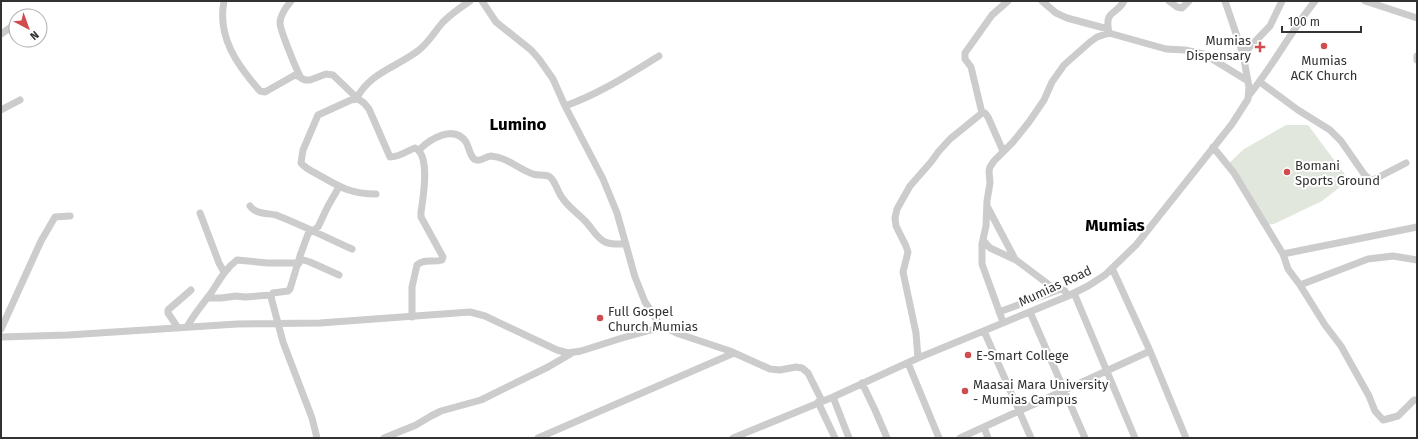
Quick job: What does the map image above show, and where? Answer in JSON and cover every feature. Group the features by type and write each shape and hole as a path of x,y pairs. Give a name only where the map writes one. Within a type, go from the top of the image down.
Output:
{"street":[{"path":"224,1 222,11 223,22 228,44 236,61 260,91 265,92 295,75 305,80 314,79 326,74 333,75 357,99 364,103 372,114 390,157 400,156 415,148 421,153 426,176 421,212 422,217 443,257 442,260 422,261 417,265 412,287 412,317"},
{"path":"291,1 280,23 300,77"},
{"path":"357,99 362,90 382,72 417,51 427,42 443,22 470,1"},
{"path":"482,1 496,22 526,45 540,59 553,79 565,106 603,179 617,213 640,290 645,302 662,327 734,353 773,370 796,367 802,368 808,373 834,438 848,435 832,397"},
{"path":"1003,152 988,117 985,113 982,113 971,67 965,59 965,53 992,15 1008,1"},
{"path":"1042,1 1056,13 1068,18 1156,47 1186,50 1204,54 1248,81"},
{"path":"1109,31 1107,19 1124,1"},
{"path":"1169,1 1177,7 1182,8 1189,1"},
{"path":"1225,1 1243,54 1249,95"},
{"path":"1243,54 1270,26 1282,1"},
{"name":"Mumias Road","path":"733,438 832,397 918,358 1030,312 1095,282 1136,245 1155,223 1232,124 1249,95 1260,82 1304,15 1315,1"},
{"path":"1365,1 1417,18"},
{"path":"1003,322 982,264 983,240 986,226 986,206 990,183 990,167 994,160 1013,142 1029,122 1046,96 1052,82 1064,65 1090,42 1109,31"},
{"path":"565,106 585,99 601,91 659,56"},
{"path":"1260,82 1298,110 1330,130 1341,141 1364,174 1370,180 1373,180 1406,163"},
{"path":"357,99 351,100 319,115 302,154 301,163 303,166 339,187 359,193 376,194"},
{"path":"1,110 20,100"},
{"path":"918,358 916,333 903,272 908,252 896,226 895,218 897,209 910,186 950,138 982,113"},
{"path":"419,150 432,140 443,135 458,135 466,141 475,160 491,156 513,163 532,174 549,176 562,198 600,238 610,243 626,244"},
{"path":"1213,147 1234,173 1283,254 1288,269 1300,284 1325,325 1341,346 1369,396 1375,411 1383,420 1398,416 1414,400 1417,400"},
{"path":"207,298 215,299 236,296 271,295 290,290 308,234 318,227 339,187"},
{"path":"250,206 255,211 276,216 352,250"},
{"path":"986,206 1016,260"},
{"path":"200,213 219,263 224,272"},
{"path":"1,329 50,224 55,217 70,216"},
{"path":"1283,254 1417,227"},
{"path":"983,240 990,248 1016,260 1056,290"},
{"path":"1300,284 1368,259 1393,256 1417,260"},
{"path":"187,327 224,272 238,260 268,263 299,261 310,262 339,276"},
{"path":"1112,268 1150,351 1186,438"},
{"path":"999,312 1056,290 1063,289 1071,294 1107,371 1135,438"},
{"path":"178,328 168,313 168,310 191,290"},
{"path":"271,295 283,342 312,418 317,438"},
{"path":"1,337 68,336 237,324 278,324 412,317 470,312 477,313 505,325 557,350 572,352 581,351 662,327"},
{"path":"1030,312 1085,438"},
{"path":"984,331 1031,438"},
{"path":"960,438 1150,351"},
{"path":"384,438 416,426 442,411 481,400 548,367 572,352"},
{"path":"538,438 734,353"},
{"path":"908,363 938,438"},
{"path":"862,384 887,438"},
{"path":"984,427 988,438"}],"shaded area":[{"name":"Bomani Sports Ground","path":"1286,125 1308,125 1349,180 1322,201 1274,224 1261,225 1227,165 1244,149"}],"place":[{"name":"Mumias ACK Church","path":"1324,46"},
{"name":"Mumias Dispensary","path":"1260,47"},
{"name":"Bomani Sports Ground","path":"1287,172"},
{"name":"Full Gospel Church Mumias","path":"600,318"},
{"name":"E-Smart College","path":"968,355"},
{"name":"Maasai Mara University - Mumias Campus","path":"965,391"}],"district":[{"name":"Lumino","path":"518,124"},
{"name":"Mumias","path":"1115,225"}]}
